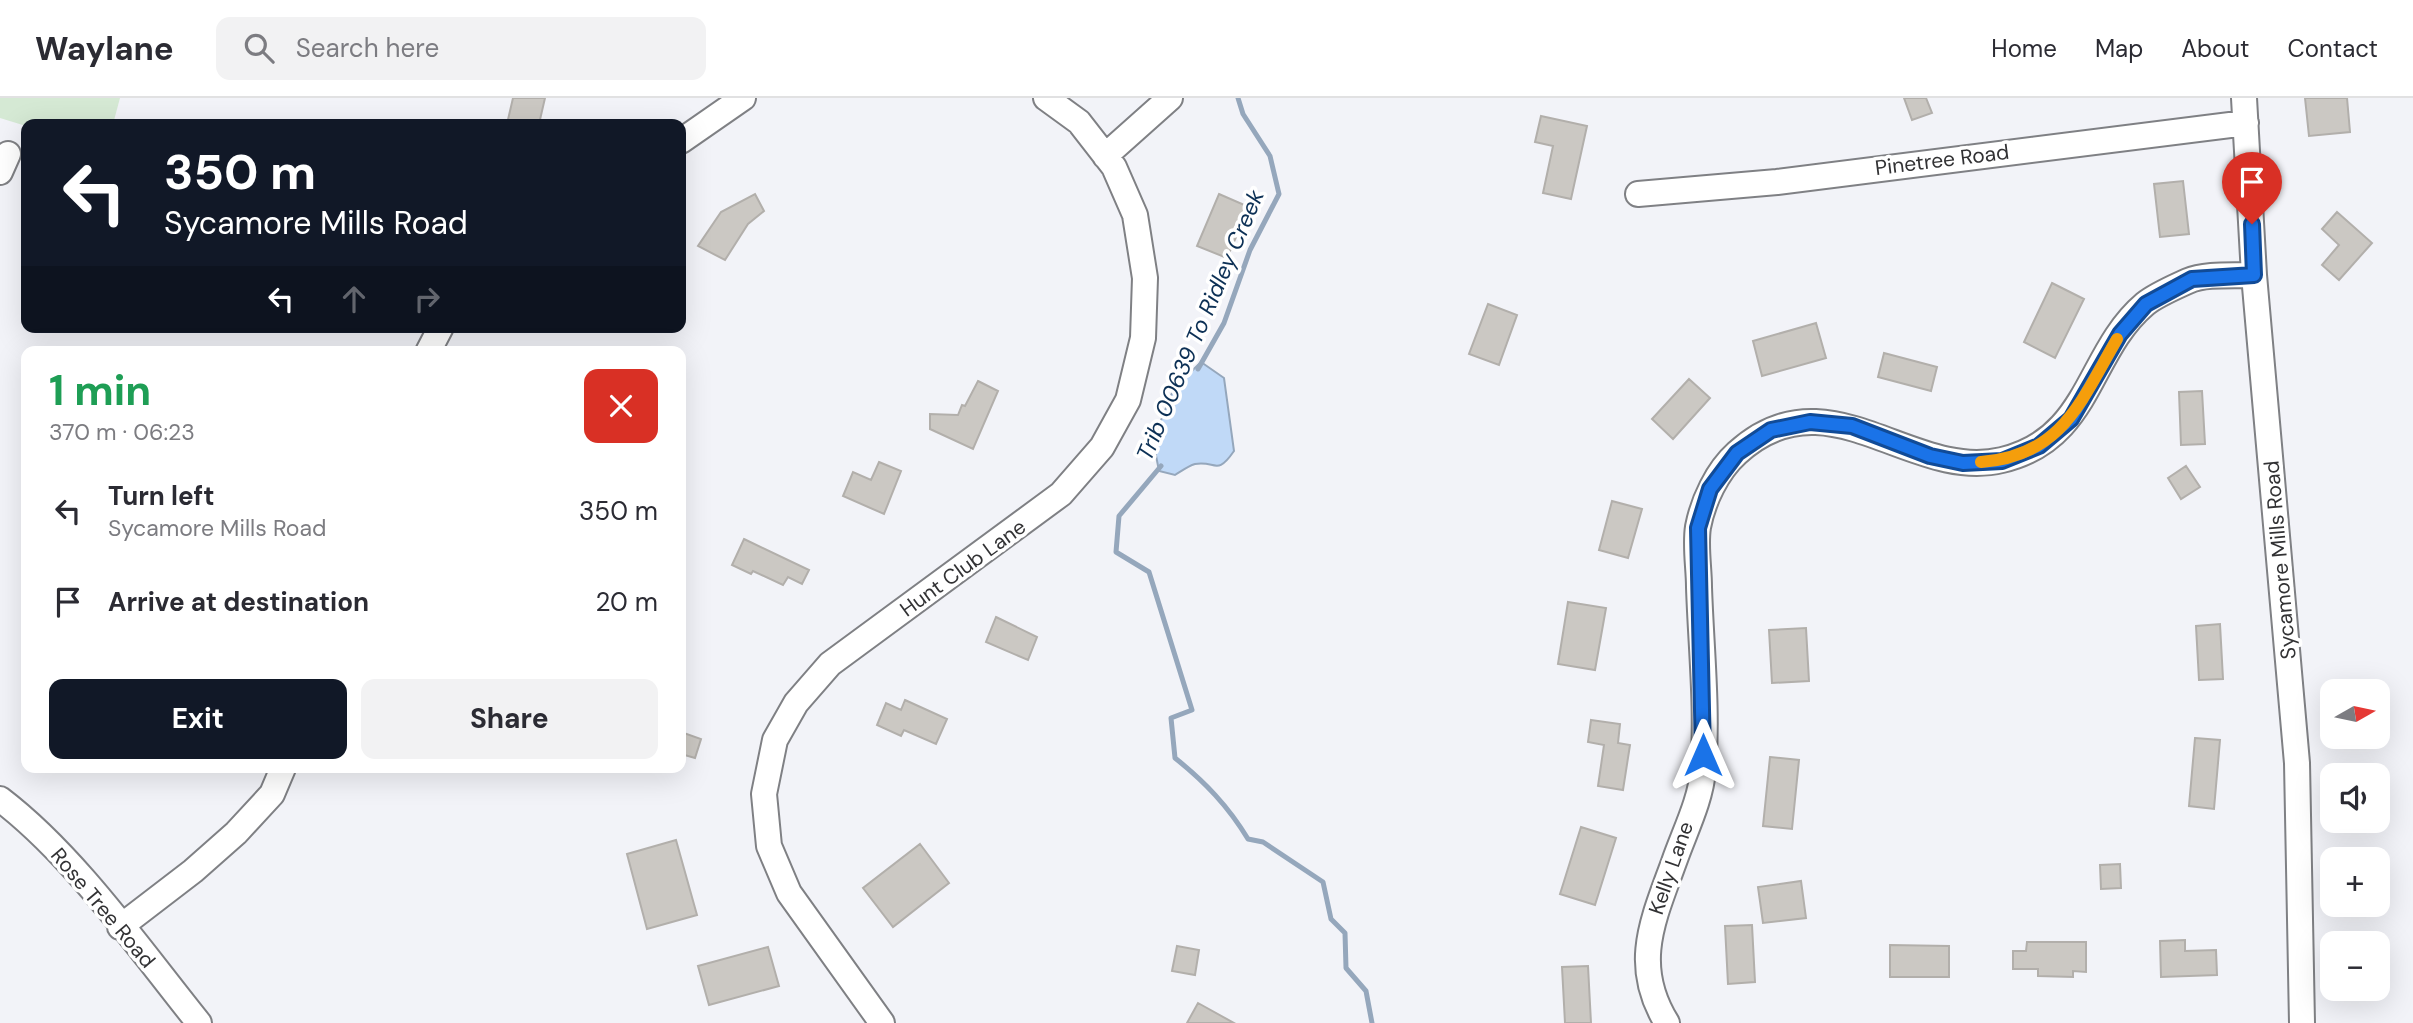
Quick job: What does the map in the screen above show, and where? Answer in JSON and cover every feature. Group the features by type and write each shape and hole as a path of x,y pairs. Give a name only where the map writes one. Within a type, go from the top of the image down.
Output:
{"street":[{"path":"686,138 743,98"},
{"name":"Hunt Club Lane","path":"882,1023 789,893 769,846 764,794 775,740 796,703 830,664 1052,501 1102,447 1128,400 1143,338 1145,278 1135,215 1114,167 1079,122 1046,98"},
{"path":"1105,156 1170,98"},
{"name":"Pinetree Road","path":"1638,194 1777,181 2245,110"},
{"name":"Sycamore Mills Road","path":"2245,110 2254,275 2297,763 2302,1023"},
{"name":"Kelly Lane","path":"1667,1023 1655,1004 1646,972 1649,933 1703,773 1698,528 1710,489 1737,453 1771,430 1810,422 1852,426 1930,456 1963,463 2002,461 2039,446 2071,419 2120,334 2146,304 2192,279 2254,275"},
{"path":"120,927 193,871 236,833 272,794 281,773"},
{"name":"Rose Tree Road","path":"0,799 23,817 77,874 199,1023"}],"green space":[{"path":"0,98 120,98 114,119 21,119 21,124 0,118"}],"water":[{"path":"1201,362 1224,378 1234,451 1228,459 1216,466 1195,464 1175,475 1159,471 1153,440 1174,388"}],"building":[{"path":"513,98 545,98 540,119 508,119"},
{"path":"1904,98 1926,98 1932,113 1912,120"},
{"path":"2305,98 2347,98 2350,132 2309,136"},
{"path":"1541,116 1587,126 1571,199 1543,193 1553,146 1535,142"},
{"path":"2183,181 2189,234 2160,237 2154,184"},
{"path":"755,194 764,211 748,224 725,260 698,246 721,212"},
{"path":"1219,194 1249,207 1227,258 1197,246"},
{"path":"2337,212 2372,243 2339,280 2322,265 2339,245 2322,229"},
{"path":"2052,283 2084,299 2055,358 2024,342"},
{"path":"1488,304 1517,315 1499,365 1469,354"},
{"path":"1816,323 1826,358 1762,376 1753,341"},
{"path":"1884,353 1937,367 1931,391 1878,377"},
{"path":"1689,379 1710,398 1673,439 1652,419"},
{"path":"978,381 998,391 973,449 930,429 930,414 958,415"},
{"path":"2202,391 2205,444 2181,445 2179,392"},
{"path":"879,462 901,471 884,514 843,496 853,472 871,480"},
{"path":"2186,466 2200,487 2181,499 2168,478"},
{"path":"1612,501 1642,509 1628,558 1599,550"},
{"path":"744,539 809,570 802,584 788,577 783,585 732,565"},
{"path":"1568,602 1606,608 1595,670 1558,664"},
{"path":"996,617 1037,637 1028,660 986,642"},
{"path":"2220,624 2223,679 2199,680 2196,626"},
{"path":"1806,628 1809,681 1772,683 1769,630"},
{"path":"905,700 947,719 936,744 904,730 901,736 877,725 886,703 901,710"},
{"path":"1591,720 1620,724 1618,743 1630,745 1623,790 1598,786 1604,745 1588,742"},
{"path":"686,734 701,739 695,758 686,755"},
{"path":"2195,738 2220,740 2214,809 2189,806"},
{"path":"1770,757 1799,760 1792,829 1763,826"},
{"path":"1581,827 1616,838 1595,905 1560,894"},
{"path":"676,840 697,915 647,929 627,854"},
{"path":"920,844 949,883 893,927 863,888"},
{"path":"2120,864 2121,888 2101,889 2100,865"},
{"path":"1801,881 1806,918 1763,923 1758,887"},
{"path":"1752,925 1755,982 1728,984 1725,926"},
{"path":"2185,940 2185,951 2216,950 2217,975 2161,977 2160,941"},
{"path":"2027,942 2086,942 2086,972 2073,971 2073,977 2038,976 2038,969 2013,969 2013,951 2026,951"},
{"path":"1890,945 1949,946 1949,977 1890,977"},
{"path":"1177,946 1199,950 1195,975 1172,971"},
{"path":"768,947 779,986 709,1005 698,966"},
{"path":"1588,966 1591,1023 1565,1023 1562,967"},
{"path":"1198,1003 1234,1023 1187,1023"}],"waterway":[{"name":"Trib 00639 To Ridley Creek","path":"1198,369 1224,323 1250,250 1279,194 1270,156 1243,114 1238,98"},
{"name":"Trib 00639 To Ridley Creek","path":"1161,466 1119,516 1116,552 1149,572 1192,710 1171,718 1175,758 1215,795 1248,839 1263,842 1323,882 1331,919 1345,933 1346,968 1366,991 1372,1023"}],"slow traffic":[{"path":"1981,462 2002,461 2039,446 2071,419 2117,339"}],"route":[{"path":"1703,755 1698,528 1710,489 1737,453 1771,430 1810,422 1852,426 1930,456 1963,463 2002,461 2039,446 2071,419 2120,334 2146,304 2192,279 2254,275 2252,224"}]}
